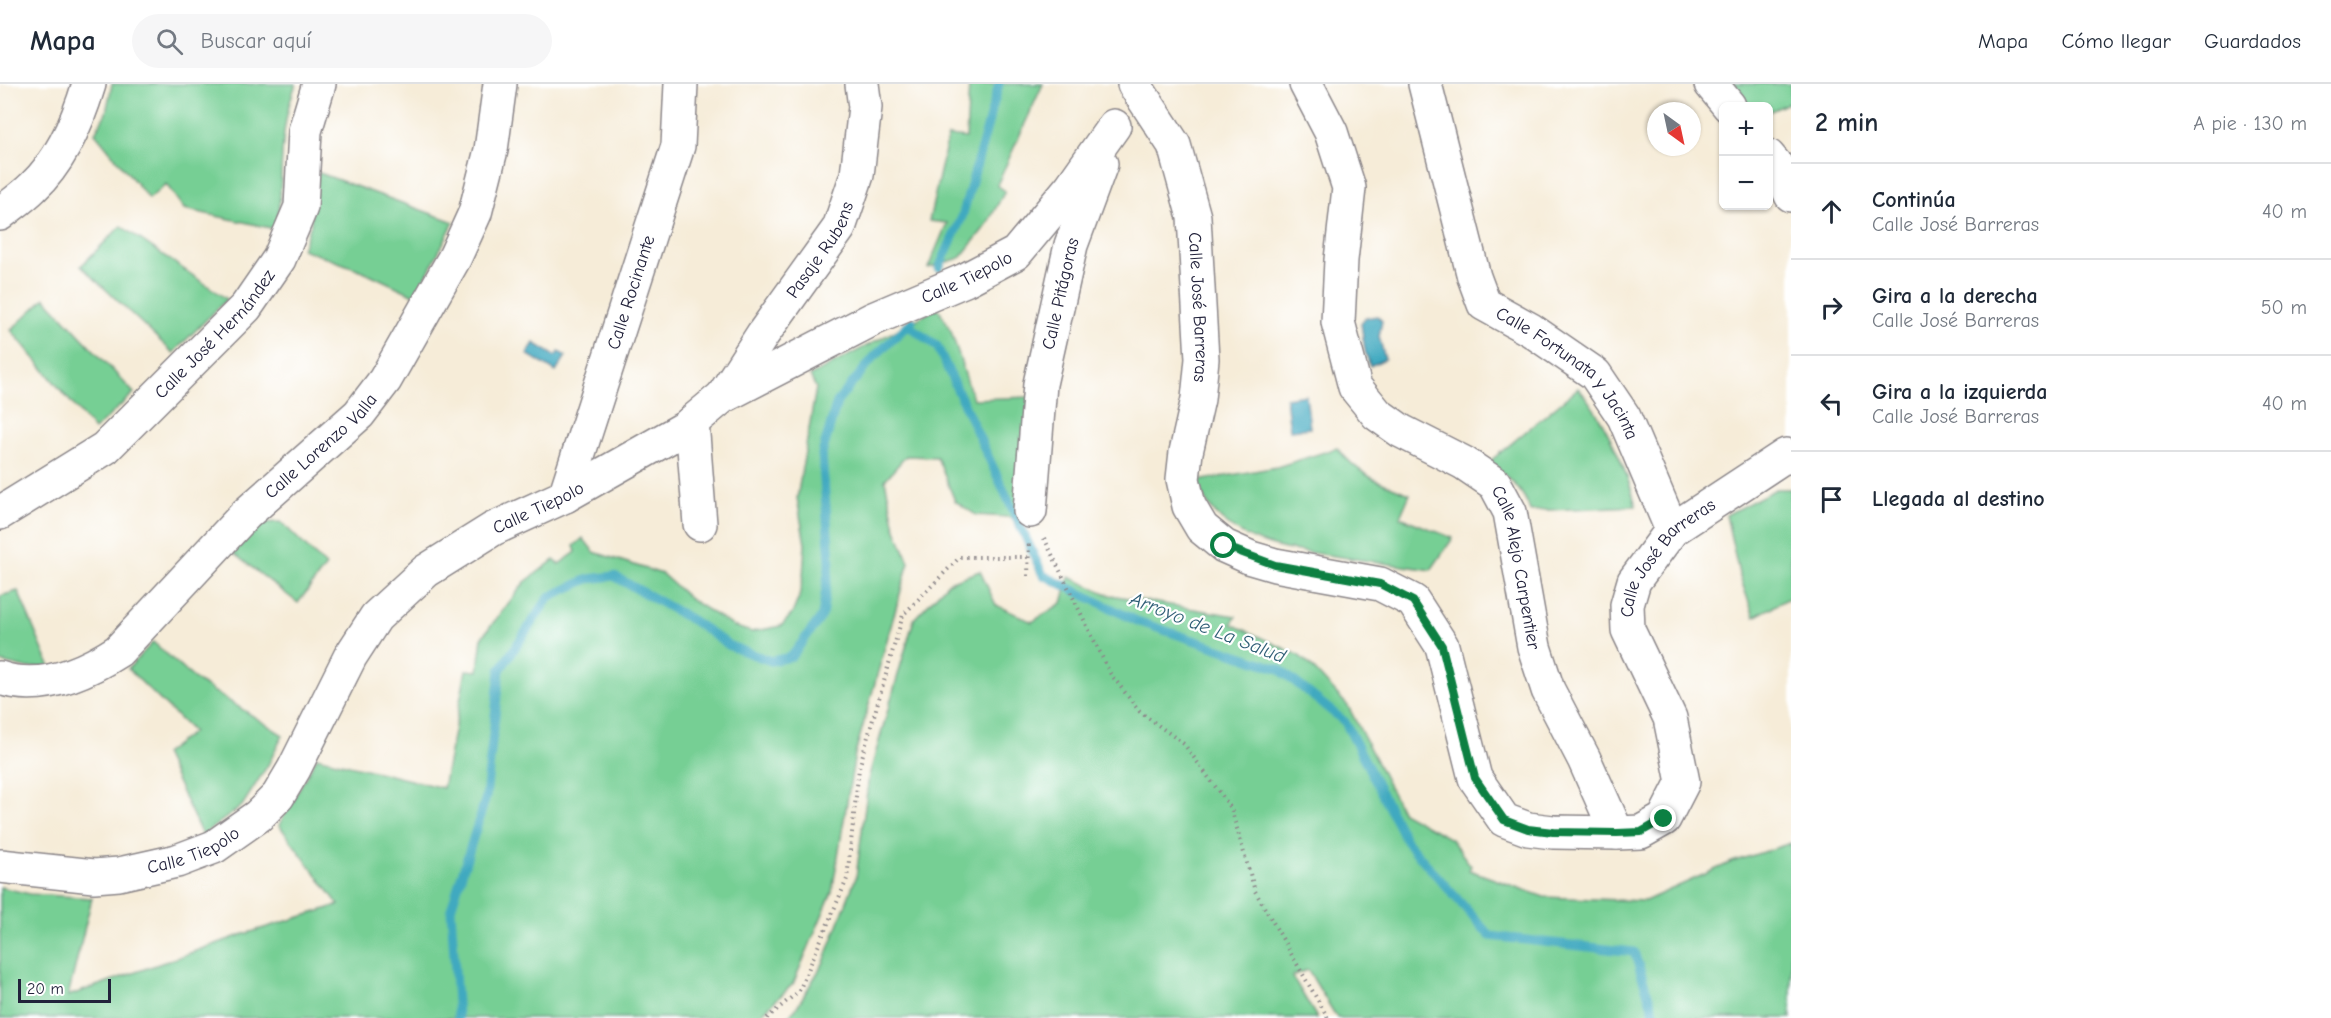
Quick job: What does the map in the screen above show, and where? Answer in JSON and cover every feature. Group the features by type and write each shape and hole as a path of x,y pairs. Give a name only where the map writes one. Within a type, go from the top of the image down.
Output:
{"street":[{"path":"0,214 34,186 62,151 81,111 89,84"},
{"name":"Calle José Hernández","path":"0,513 105,448 246,307 279,259 301,207 305,131 319,84"},
{"name":"Calle Lorenzo Valla","path":"0,678 35,683 72,676 118,651 246,514 359,414 385,380 456,257 475,213 491,150 500,84"},
{"name":"Calle Rocinante","path":"565,496 678,146 681,84"},
{"name":"Pasaje Rubens","path":"722,397 763,334 839,228 857,175 865,106 862,84"},
{"name":"Calle Pitágoras","path":"1030,511 1040,384 1071,245 1114,126 1132,84"},
{"name":"Calle José Barreras","path":"1132,84 1174,145 1194,217 1202,359 1198,399 1186,452 1183,479 1189,506 1202,528 1224,546 1251,558 1275,565 1380,584 1413,601 1442,646 1475,778 1504,820 1528,829 1553,832 1617,833 1641,832 1664,819 1683,782 1670,718 1628,630 1627,605 1634,581 1671,530 1776,461 1786,455 1791,457"},
{"name":"Calle Alejo Carpentier","path":"1306,84 1330,132 1349,188 1341,260 1338,322 1355,387 1377,414 1401,431 1464,463 1495,484 1510,512 1534,647 1548,690 1584,759 1617,833"},
{"name":"Calle Fortunata y Jacinta","path":"1425,84 1474,277 1484,304 1531,330 1595,374 1624,417 1671,530"},
{"path":"1711,84 1726,102"},
{"name":"Calle Tiepolo","path":"0,866 94,876 119,874 177,861 214,847 258,816 278,796 350,657 376,617 426,571 493,529 565,496 692,422 722,397 873,319 965,280 1016,253 1071,187 1114,126"},
{"path":"1773,162 1779,169 1791,195"},
{"path":"692,422 700,524"}],"path":[{"path":"1030,511 1110,673 1140,712 1184,744 1231,808 1255,891 1328,1018"},
{"path":"767,1018 799,991 847,879 859,768 903,615 960,557 1029,556"}],"green space":[{"path":"112,84 296,84 284,130 280,203 275,229 184,209 166,184 149,199 95,133 106,113"},
{"path":"969,84 1043,84 997,185 1005,191 986,226 960,258 928,268 947,223 929,221 948,136 966,138"},
{"path":"1731,84 1791,84 1791,102 1773,110 1773,102 1743,102"},
{"path":"314,171 454,222 416,296 363,271 302,249 311,224"},
{"path":"121,226 227,299 173,353 81,266"},
{"path":"45,298 134,393 94,430 11,330"},
{"path":"938,308 951,331 973,399 1031,397 1019,518 976,515 955,501 937,457 906,456 885,480 895,527 909,562 855,754 832,892 793,984 757,1018 0,1018 0,887 30,894 92,898 68,996 241,935 339,905 279,825 317,757 443,788 466,670 478,671 482,637 525,582 554,560 559,564 576,552 574,546 583,538 594,552 662,574 690,599 733,626 751,632 781,626 792,614 799,597 803,577 805,544 797,498 816,388 810,376"},
{"path":"1578,388 1596,413 1613,444 1627,476 1636,506 1530,511 1519,490 1489,462"},
{"path":"1337,448 1353,465 1370,477 1410,494 1400,517 1453,538 1431,570 1285,549 1257,541 1231,527 1220,518 1210,507 1197,481 1277,467"},
{"path":"1776,489 1791,489 1791,597 1754,617 1739,574 1726,515"},
{"path":"281,522 326,566 298,603 233,553 260,523"},
{"path":"980,571 996,605 1032,622 1062,603 1069,577 1110,595 1236,616 1232,624 1298,655 1348,706 1402,812 1451,839 1471,866 1469,870 1544,897 1645,901 1732,862 1791,843 1791,1018 1337,1018 1308,970 1292,976 1317,1018 786,1018 795,1010 824,962 856,877 869,776 914,619 949,582"},
{"path":"18,591 50,667 25,668 0,662 0,596"},
{"path":"153,642 197,681 283,735 268,765 242,806 202,835 164,754 193,732 128,669"}],"water":[{"path":"1377,316 1382,321 1379,336 1385,359 1370,366 1365,351 1361,323 1365,318"},
{"path":"534,343 555,356 559,352 566,356 556,372 527,354"},
{"path":"1306,395 1310,428 1290,430 1286,398"}],"waterway":[{"path":"939,268 962,217 999,84"},
{"path":"458,1018 451,909 486,797 500,670 549,597 588,579 614,576 692,620 730,646 771,661 791,657 822,616 830,560 822,454 837,402 874,357 912,321"},
{"name":"Arroyo de La Salud","path":"909,326 937,346 1043,575 1137,621 1279,669 1345,722 1406,841 1490,936 1634,952 1656,1018"}],"route":[{"path":"1224,546 1251,558 1275,565 1380,584 1413,601 1442,646 1475,778 1504,820 1528,829 1553,832 1617,833 1641,832 1664,819"}]}
